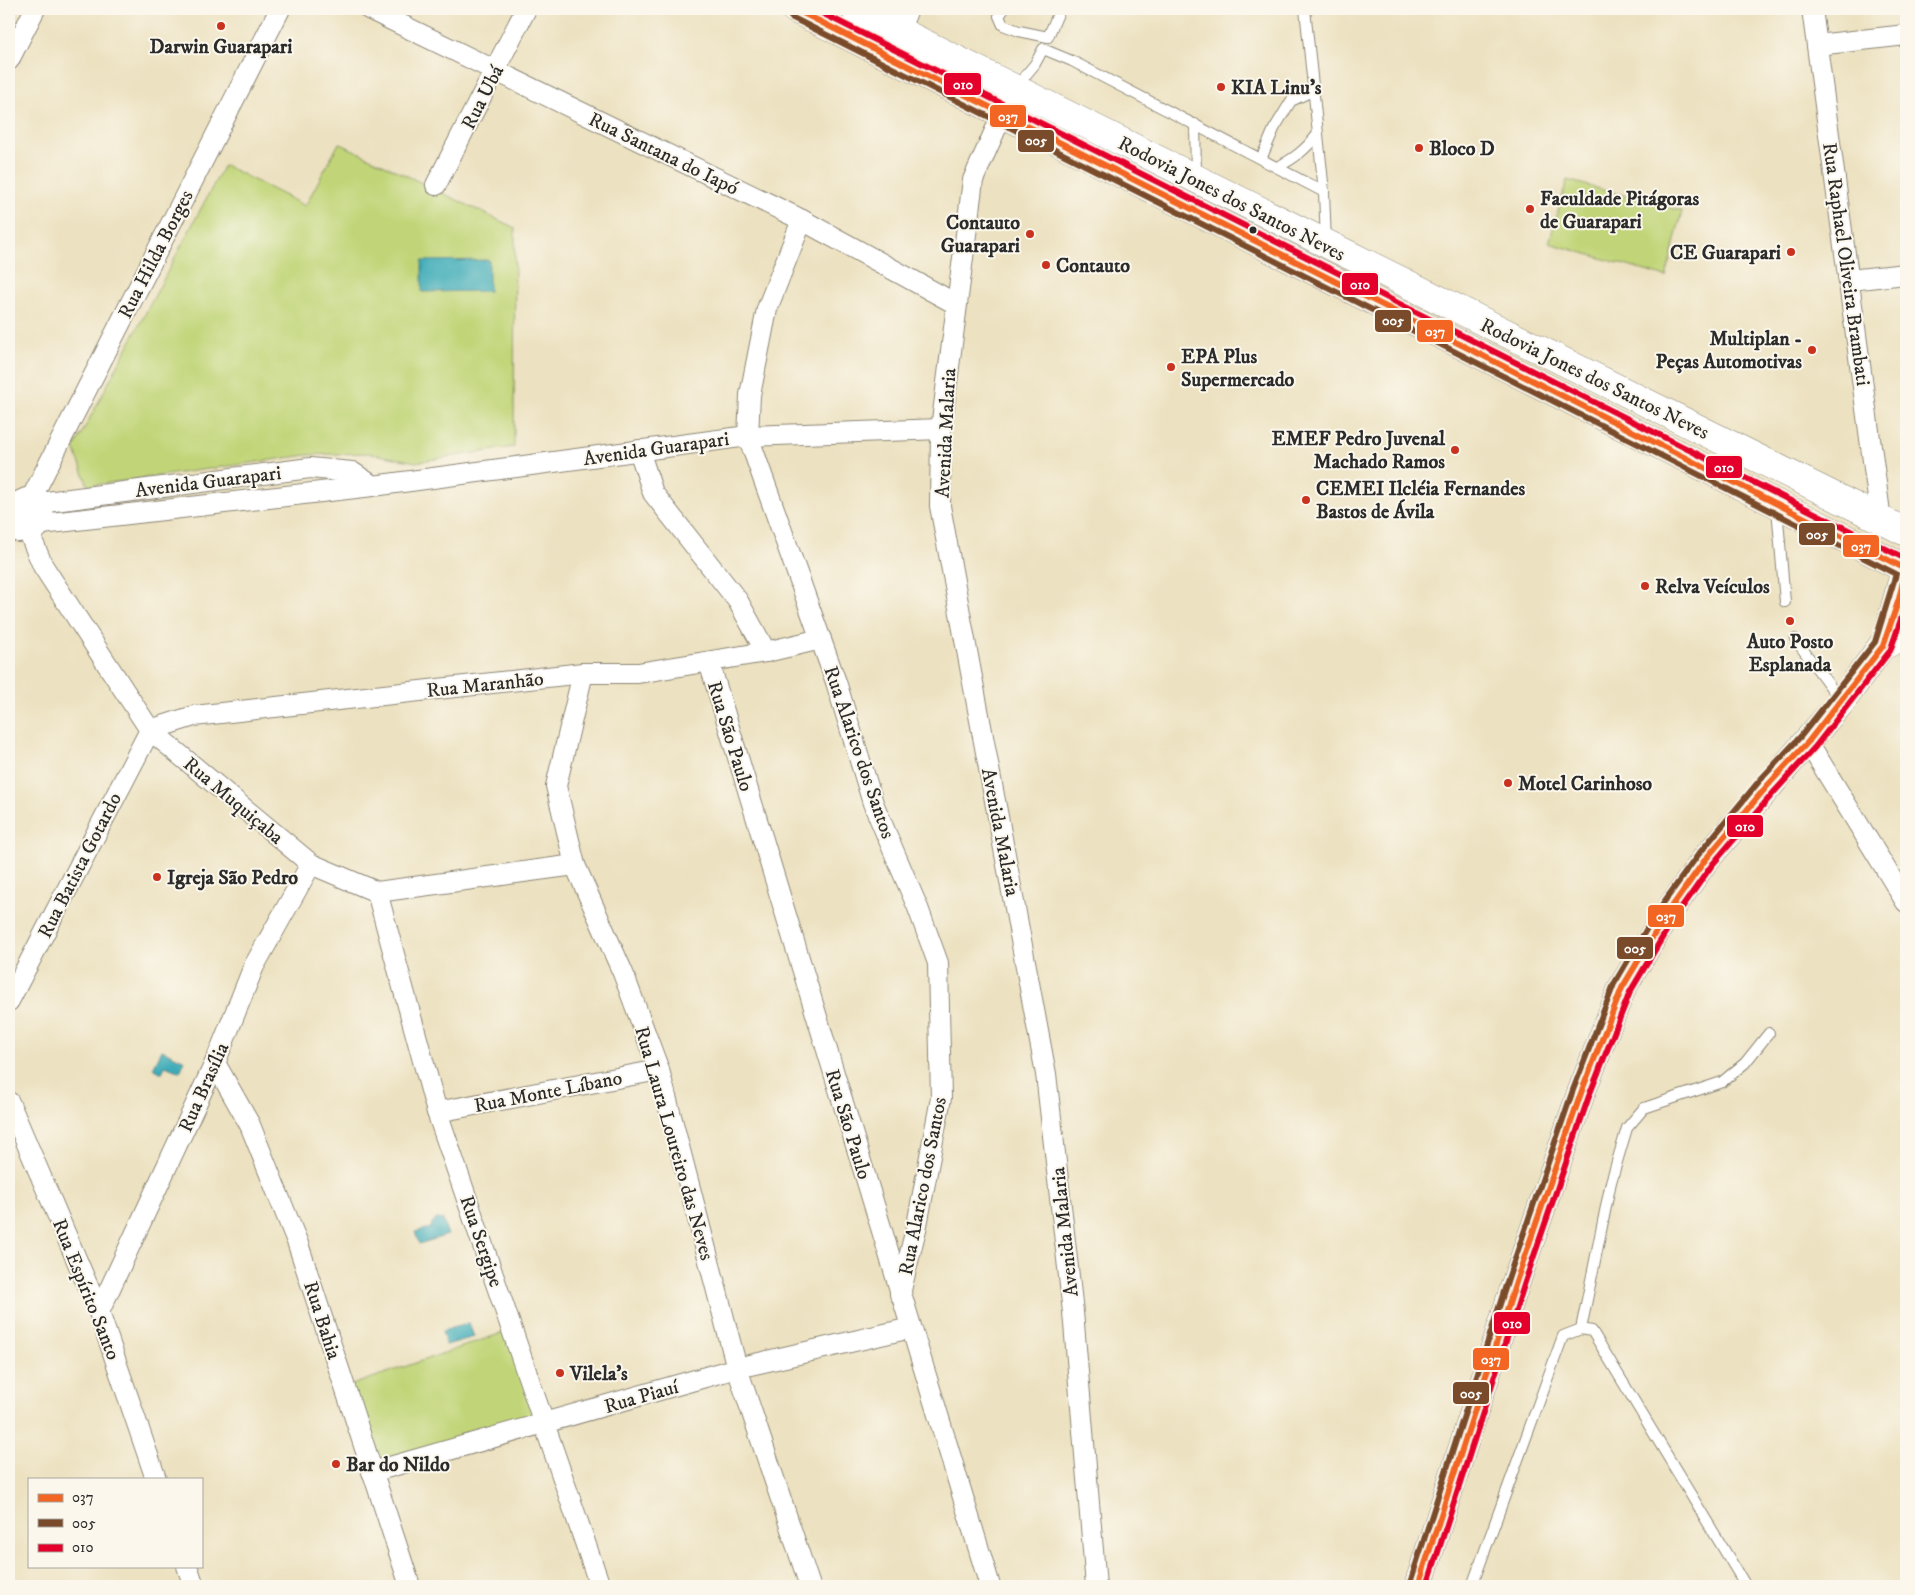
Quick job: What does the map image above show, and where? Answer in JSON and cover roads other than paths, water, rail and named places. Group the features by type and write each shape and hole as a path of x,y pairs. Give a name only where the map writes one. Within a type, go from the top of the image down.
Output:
{"main road":[{"name":"Rodovia Jones dos Santos Neves","path":"795,9 1906,568"},
{"name":"Rodovia Jones dos Santos Neves","path":"855,9 904,20 1014,88 1326,245 1906,532"},
{"path":"1339,284 1353,258"},
{"path":"1895,640 1899,599 1906,568"},
{"path":"1418,1586 1520,1270 1581,1092 1622,988 1664,918 1705,860 1895,640 1906,613"}],"street":[{"path":"9,60 35,9"},
{"name":"Rua Hilda Borges","path":"35,501 280,9"},
{"name":"Rua Santana do Iapó","path":"369,9 802,220 956,304"},
{"name":"Rua Ubá","path":"436,185 526,9"},
{"name":"Rua Raphael Oliveira Brambati","path":"1812,9 1881,520"},
{"path":"888,56 904,20"},
{"path":"1817,46 1906,35"},
{"name":"Avenida Malaria","path":"1014,88 972,180 941,430 940,506 1046,1074 1074,1322 1096,1586"},
{"name":"Rua Alarico dos Santos","path":"802,220 767,309 750,395 748,436 821,639 873,803 918,908 938,963 941,1098 917,1225 900,1294"},
{"path":"1849,280 1906,274"},
{"name":"Avenida Guarapari","path":"25,533 748,436 941,430"},
{"path":"639,450 653,492 738,601 766,652"},
{"name":"Avenida Guarapari","path":"35,501 310,468 352,472 373,486"},
{"path":"26,498 35,501 44,515 25,533 10,522 10,507 26,498"},
{"name":"Rua Muquiçaba","path":"25,533 42,566 150,730 311,864 377,892"},
{"name":"Rua Maranhão","path":"150,730 194,716 583,674 638,673 766,652 821,639"},
{"name":"Rua São Paulo","path":"709,662 990,1586"},
{"name":"Rua Laura Loureiro das Neves","path":"583,674 556,786 575,865 623,973 659,1070 737,1368 810,1586"},
{"name":"Rua Batista Gotardo","path":"9,1001 150,730"},
{"path":"1808,742 1906,902"},
{"name":"Rua Brasília","path":"99,1312 215,1063 254,966 311,864"},
{"path":"377,892 575,865"},
{"name":"Rua Sergipe","path":"377,892 437,1112 600,1586"},
{"name":"Rua Bahia","path":"215,1063 250,1125 298,1244 410,1586"},
{"name":"Rua Monte Líbano","path":"437,1112 659,1070"},
{"name":"Rua Espírito Santo","path":"9,1102 99,1312 156,1478"},
{"name":"Rua Piauí","path":"372,1472 737,1368 911,1328"},
{"path":"188,1568 194,1586"}],"lane":[{"path":"1004,9 999,16 1003,25 1020,32 1048,37"},
{"path":"1014,88 1035,64 1060,9"},
{"path":"1305,9 1312,91 1324,192 1326,245"},
{"path":"1043,49 1072,61 1324,192"},
{"path":"1261,159 1274,129 1291,102 1312,91"},
{"path":"1195,124 1196,180"},
{"path":"1276,167 1291,160 1305,150 1317,135"},
{"path":"1777,504 1785,602"},
{"path":"1795,639 1841,702"},
{"path":"1581,1329 1611,1182 1627,1128 1644,1108 1722,1082 1745,1064 1768,1033"},
{"path":"1472,1586 1563,1336 1581,1329 1592,1331 1746,1586"}],"water":[{"path":"489,260 489,291 422,292 422,261"},
{"path":"162,1050 185,1061 180,1072 165,1066 162,1073 153,1068"},
{"path":"437,1219 443,1220 448,1235 419,1244 415,1232 431,1228 432,1223"},
{"path":"469,1323 474,1337 446,1345 442,1331"}],"place":[{"name":"Darwin Guarapari","path":"221,26"},
{"name":"KIA Linu's","path":"1221,87"},
{"name":"Bloco D","path":"1419,148"},
{"name":"Faculdade Pitágoras de Guarapari","path":"1530,209"},
{"name":"Contauto Guarapari","path":"1030,234"},
{"name":"CE Guarapari","path":"1791,252"},
{"name":"Contauto","path":"1046,265"},
{"name":"Multiplan - Peças Automotivas","path":"1812,350"},
{"name":"EPA Plus Supermercado","path":"1171,367"},
{"name":"EMEF Pedro Juvenal Machado Ramos","path":"1455,450"},
{"name":"CEMEI Ilcléia Fernandes Bastos de Ávila","path":"1306,500"},
{"name":"Relva Veículos","path":"1645,586"},
{"name":"Auto Posto Esplanada","path":"1790,621"},
{"name":"Motel Carinhoso","path":"1508,783"},
{"name":"Igreja São Pedro","path":"157,877"},
{"name":"Vilela's","path":"560,1373"},
{"name":"Bar do Nildo","path":"336,1464"}]}
